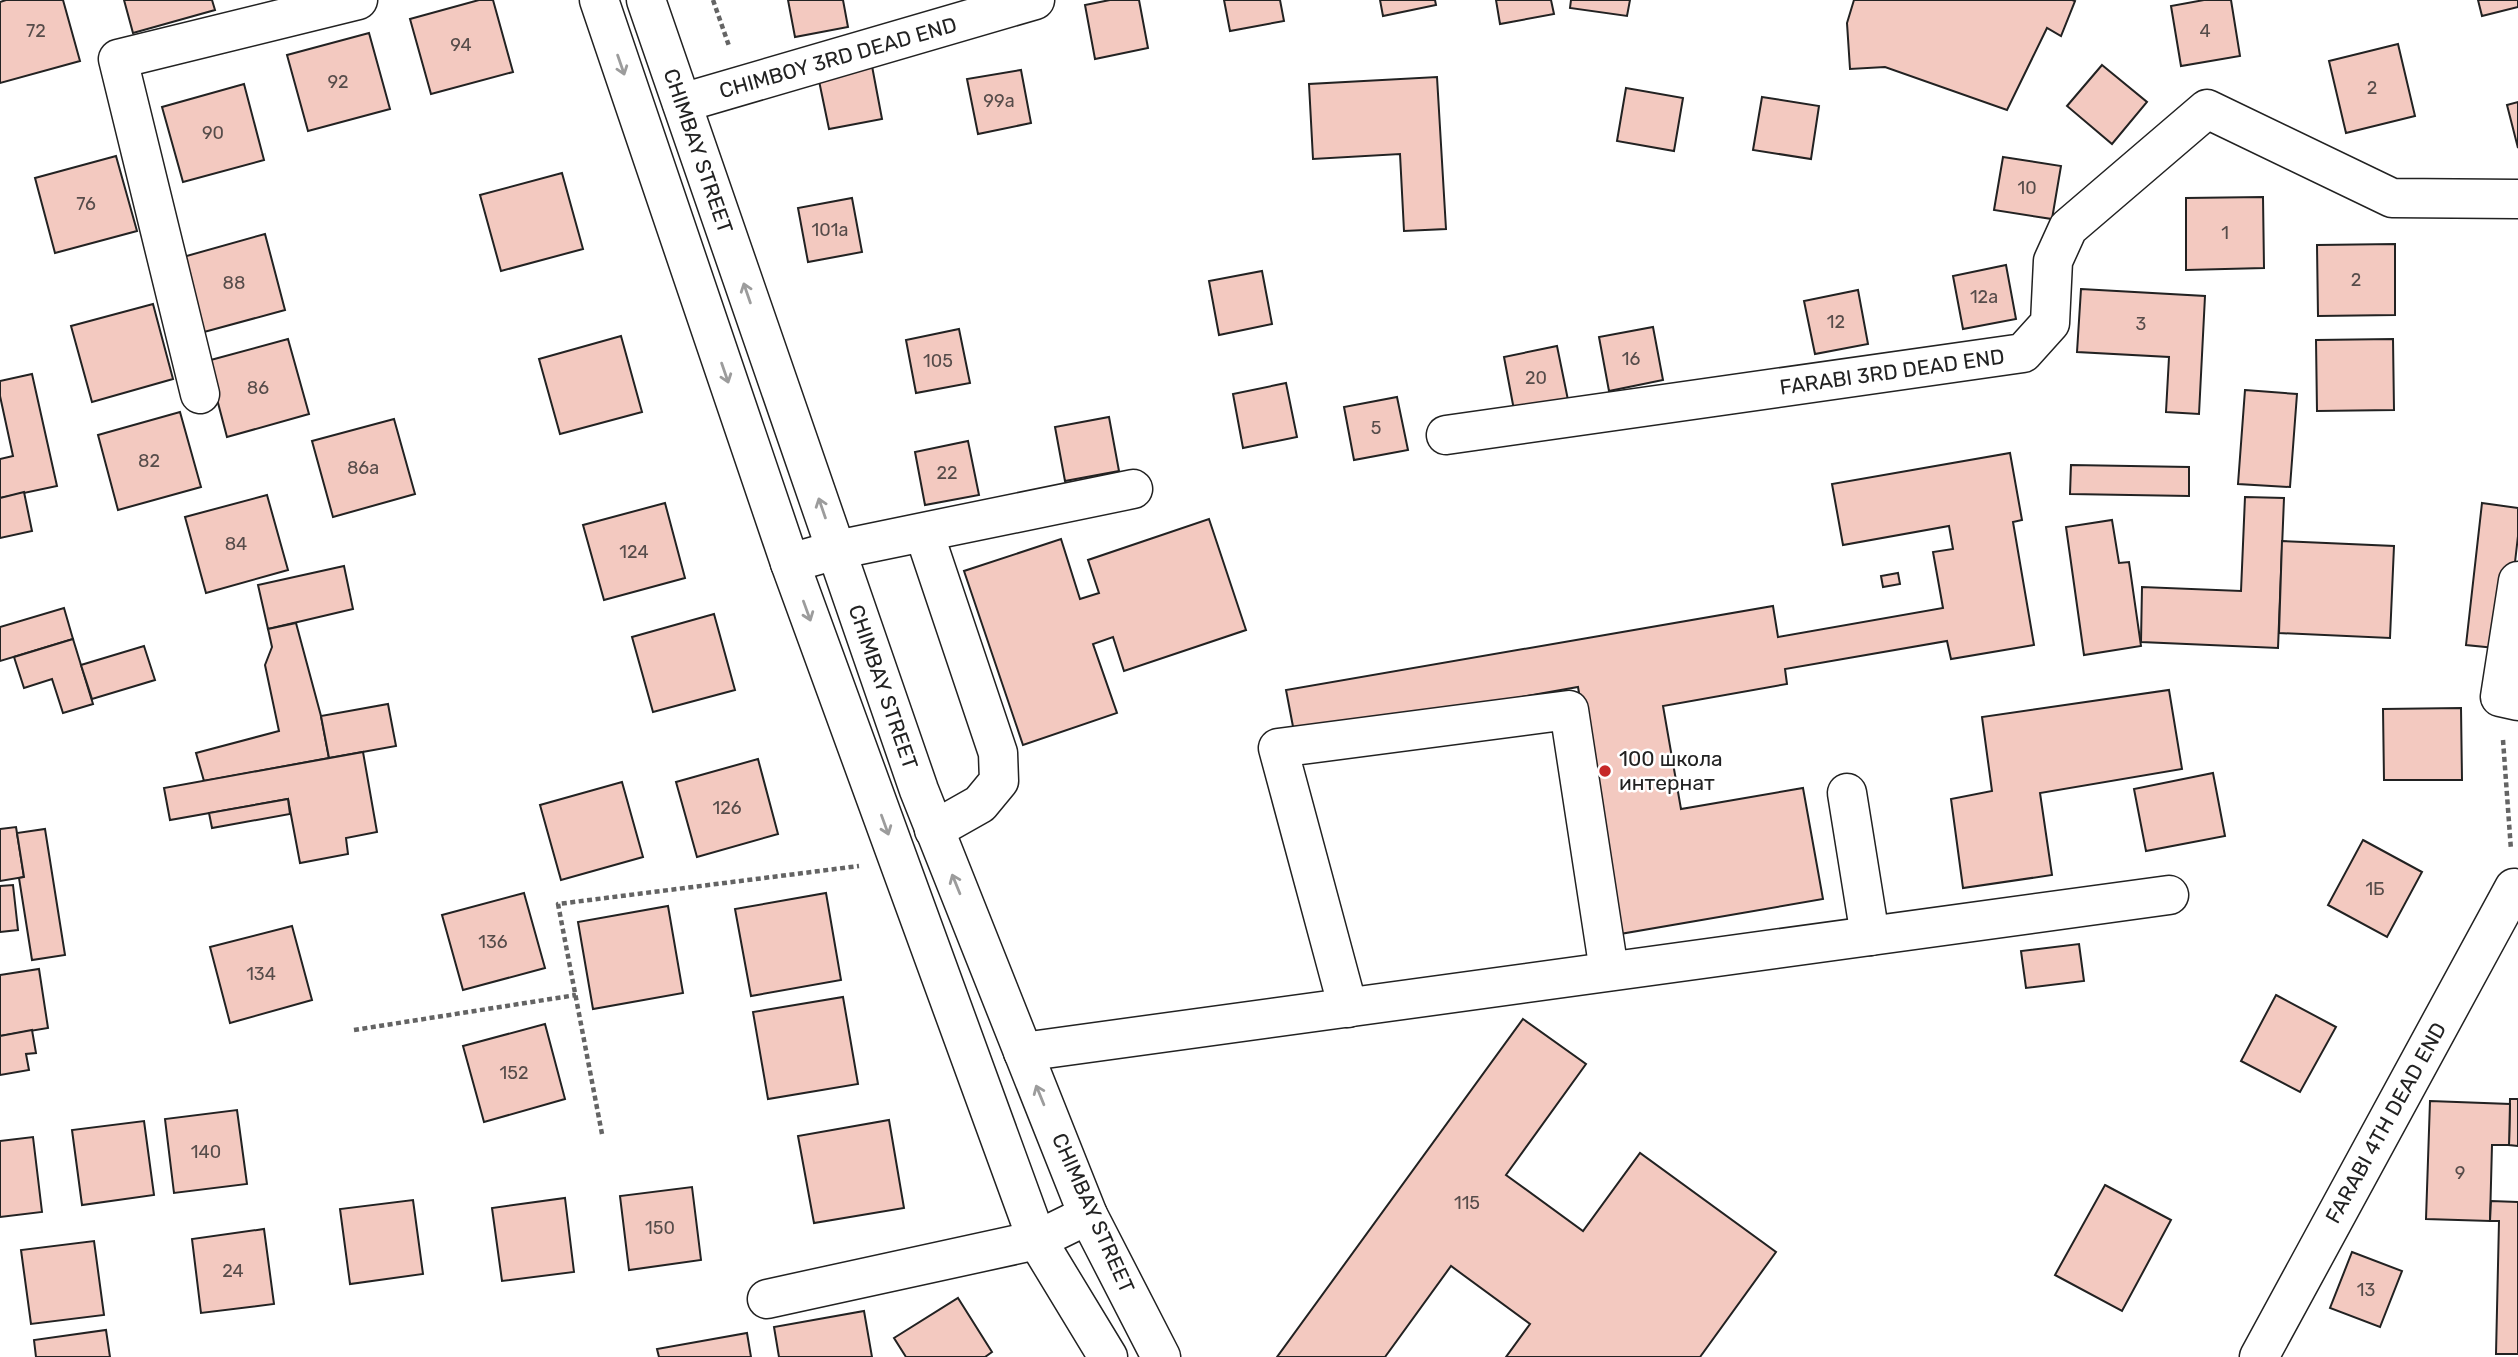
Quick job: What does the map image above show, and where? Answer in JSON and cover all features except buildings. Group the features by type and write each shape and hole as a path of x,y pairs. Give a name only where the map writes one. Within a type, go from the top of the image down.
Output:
{"street":[{"path":"201,394 118,59 358,0"},
{"path":"599,0 790,563 1037,1240 1108,1357"},
{"name":"CHIMBAY STREET","path":"646,0 934,830 1088,1215 1161,1357"},
{"name":"CHIMBOY 3RD DEAD END","path":"682,103 1035,0"},
{"name":"FARABI 3RD DEAD END","path":"1446,435 2023,353 2050,323 2053,261 2068,228 2207,109 2392,198 2518,199"},
{"path":"790,563 836,550 1133,489"},
{"path":"924,533 998,753 999,781 979,804 934,830"},
{"path":"2509,699 2518,581"},
{"path":"1348,1008 1278,748 1569,710 1609,971"},
{"path":"1847,793 1870,936"},
{"name":"FARABI 4TH DEAD END","path":"2259,1357 2514,888"},
{"path":"1023,1052 2169,895"},
{"path":"766,1299 1037,1240 1088,1215"}],"path":[{"path":"713,0 742,86"},
{"path":"2509,699 2514,888"},
{"path":"602,1133 558,904 898,861"},
{"path":"354,1030 576,995"}],"place":[{"name":"100 школа интернат","path":"1605,771"}]}
